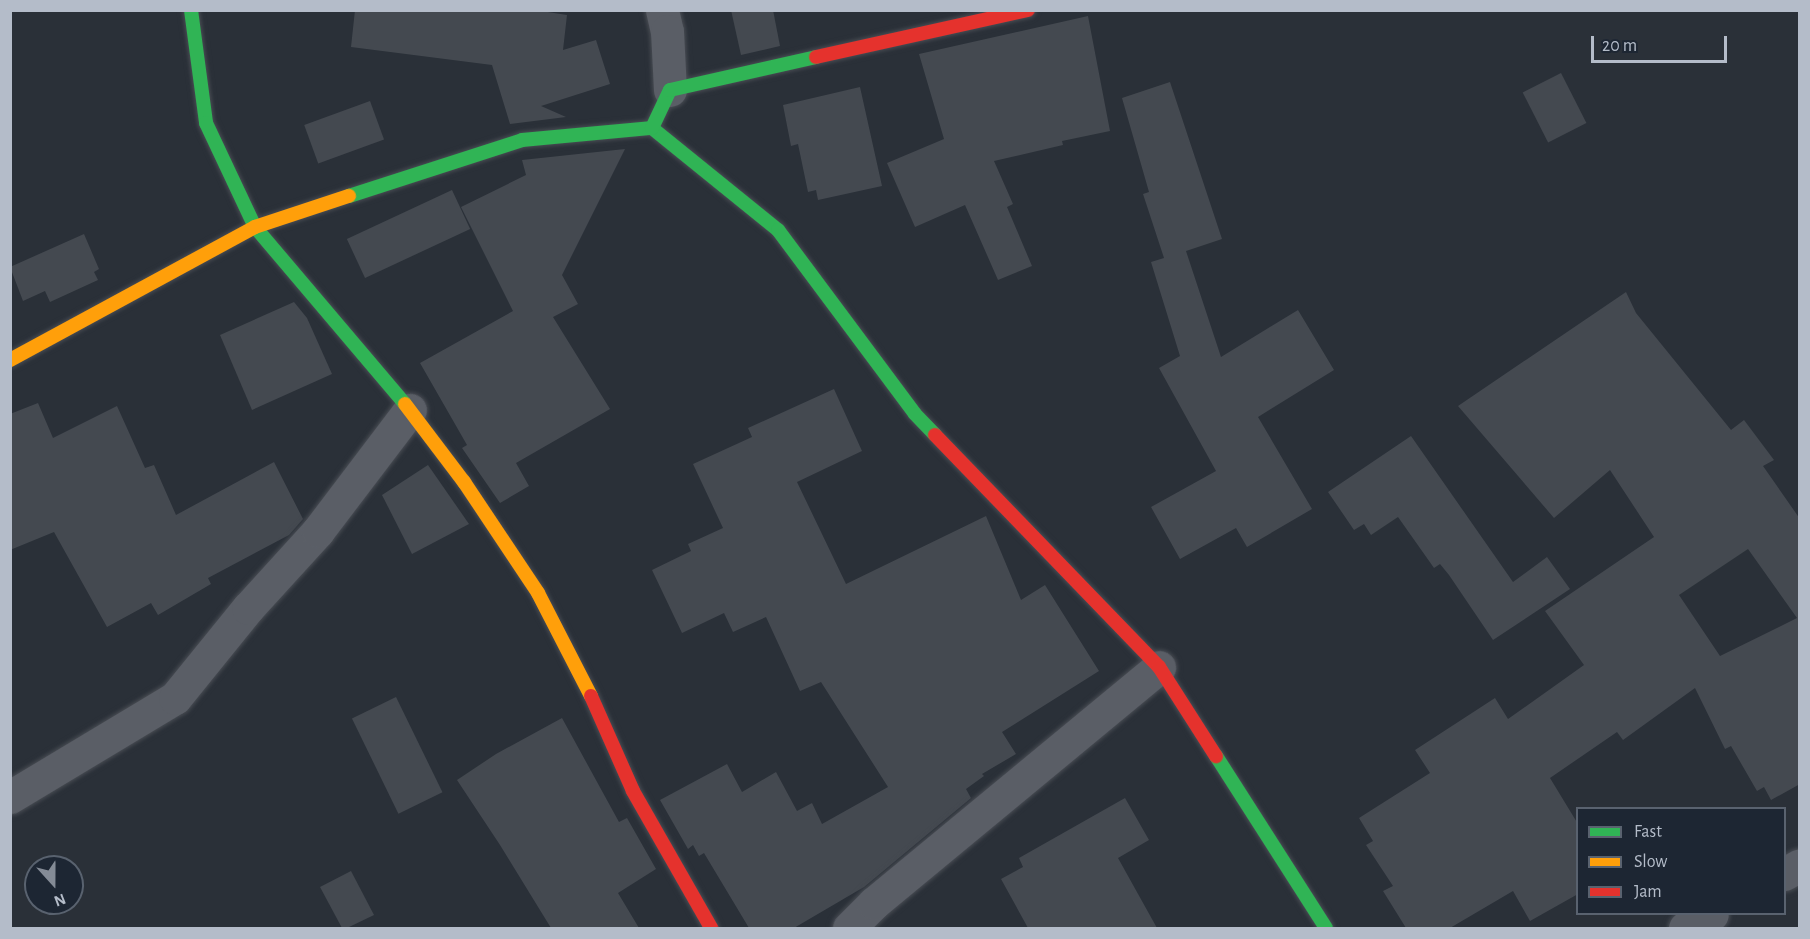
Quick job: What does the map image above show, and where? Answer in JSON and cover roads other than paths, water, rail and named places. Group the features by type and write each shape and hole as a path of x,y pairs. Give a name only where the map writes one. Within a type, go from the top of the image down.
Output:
{"street":[{"path":"191,10 206,123 255,227 410,410 464,482 538,592 584,682 633,791 711,928"},
{"path":"652,128 670,90 667,31 662,10"},
{"path":"670,90 1028,10"},
{"path":"10,360 255,227 522,140 652,128 778,230 915,414 1159,667 1326,928"},
{"path":"10,797 175,698 248,608 318,531 410,410"},
{"path":"849,928 874,903 1159,667"},
{"path":"1786,872 1800,865"},
{"path":"1685,928 1710,915"}]}
